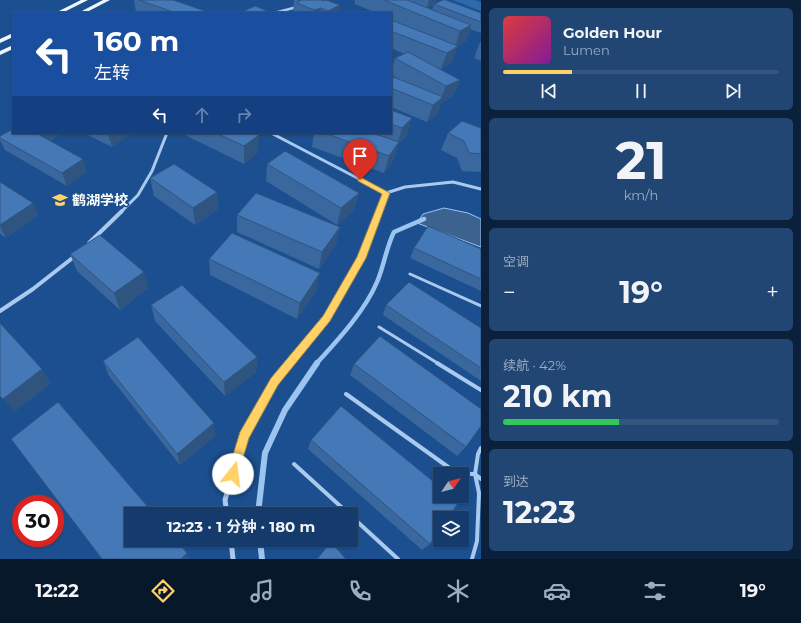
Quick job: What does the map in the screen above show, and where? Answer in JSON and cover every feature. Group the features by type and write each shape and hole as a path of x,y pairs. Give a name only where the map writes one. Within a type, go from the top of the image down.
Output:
{"main road":[{"path":"60,12 85,0"},
{"path":"83,12 107,0"},
{"path":"0,41 12,35"},
{"path":"0,53 12,47"}],"street":[{"path":"277,12 298,6"},
{"path":"87,246 138,194 152,170 167,134"},
{"path":"273,134 386,193 405,187 453,182 481,188"},
{"path":"226,507 225,500 244,436 274,381 327,318 362,258 386,193"},
{"path":"0,311 32,289 81,250"},
{"path":"232,547 233,559"}],"lane":[{"path":"410,274 481,306"},
{"path":"379,327 481,390"},
{"path":"346,394 448,467"},
{"path":"472,559 476,541 479,493 475,474 478,454 481,448"},
{"path":"294,464 341,507"},
{"path":"469,474 475,474 481,479"},
{"path":"358,522 398,559"}],"shaded area":[{"path":"452,0 475,0 481,2 481,11"},
{"path":"444,208 468,213 481,219 481,247 417,223 423,214"}],"building":[{"path":"139,0 173,0 205,11 173,12"},
{"path":"298,0 326,0 340,5 328,11 321,8 314,10 297,3 300,1"},
{"path":"384,0 407,0 471,25 460,31"},
{"path":"443,0 481,13 481,22 434,4"},
{"path":"255,6 267,11 244,12"},
{"path":"392,20 458,46 447,53 392,31"},
{"path":"408,52 460,80 446,86 395,58"},
{"path":"392,76 443,97 433,105 392,88"},
{"path":"392,110 412,118 402,128 392,124"},
{"path":"462,121 481,128 481,154 469,153 464,141 448,133"},
{"path":"12,130 12,134 38,134 83,159 62,173 0,138 0,136"},
{"path":"218,134 259,135 244,146"},
{"path":"327,134 375,134 399,142 389,156"},
{"path":"285,151 359,193 341,208 267,164"},
{"path":"174,164 217,192 193,208 150,178"},
{"path":"0,182 33,203 0,225"},
{"path":"256,193 340,227 322,252 237,215"},
{"path":"428,226 481,249 481,279 414,248"},
{"path":"232,233 320,273 300,303 209,259"},
{"path":"100,235 144,272 114,293 70,254"},
{"path":"409,282 481,328 481,368 386,305"},
{"path":"182,285 257,357 224,382 151,305"},
{"path":"0,323 42,369 3,399 0,396"},
{"path":"380,336 481,409 481,426 466,447 354,364"},
{"path":"138,337 214,423 177,454 103,361"},
{"path":"58,402 148,507 124,507 124,547 182,547 187,553 181,559 102,559 64,509 64,495 53,495 11,439"},
{"path":"341,406 433,481 433,503 458,503 453,511 433,511 433,540 430,544 311,440"},
{"path":"327,547 335,547 346,559 317,559"}],"waterway":[{"path":"316,364 358,315 372,293 394,232 424,219"},
{"path":"259,507 265,453 285,410 317,363"},
{"path":"261,547 262,559"}],"place":[{"name":"鹤湖学校","path":"60,200"}],"route":[{"path":"233,474 244,436 274,381 327,318 362,258 386,193 360,180"}]}
